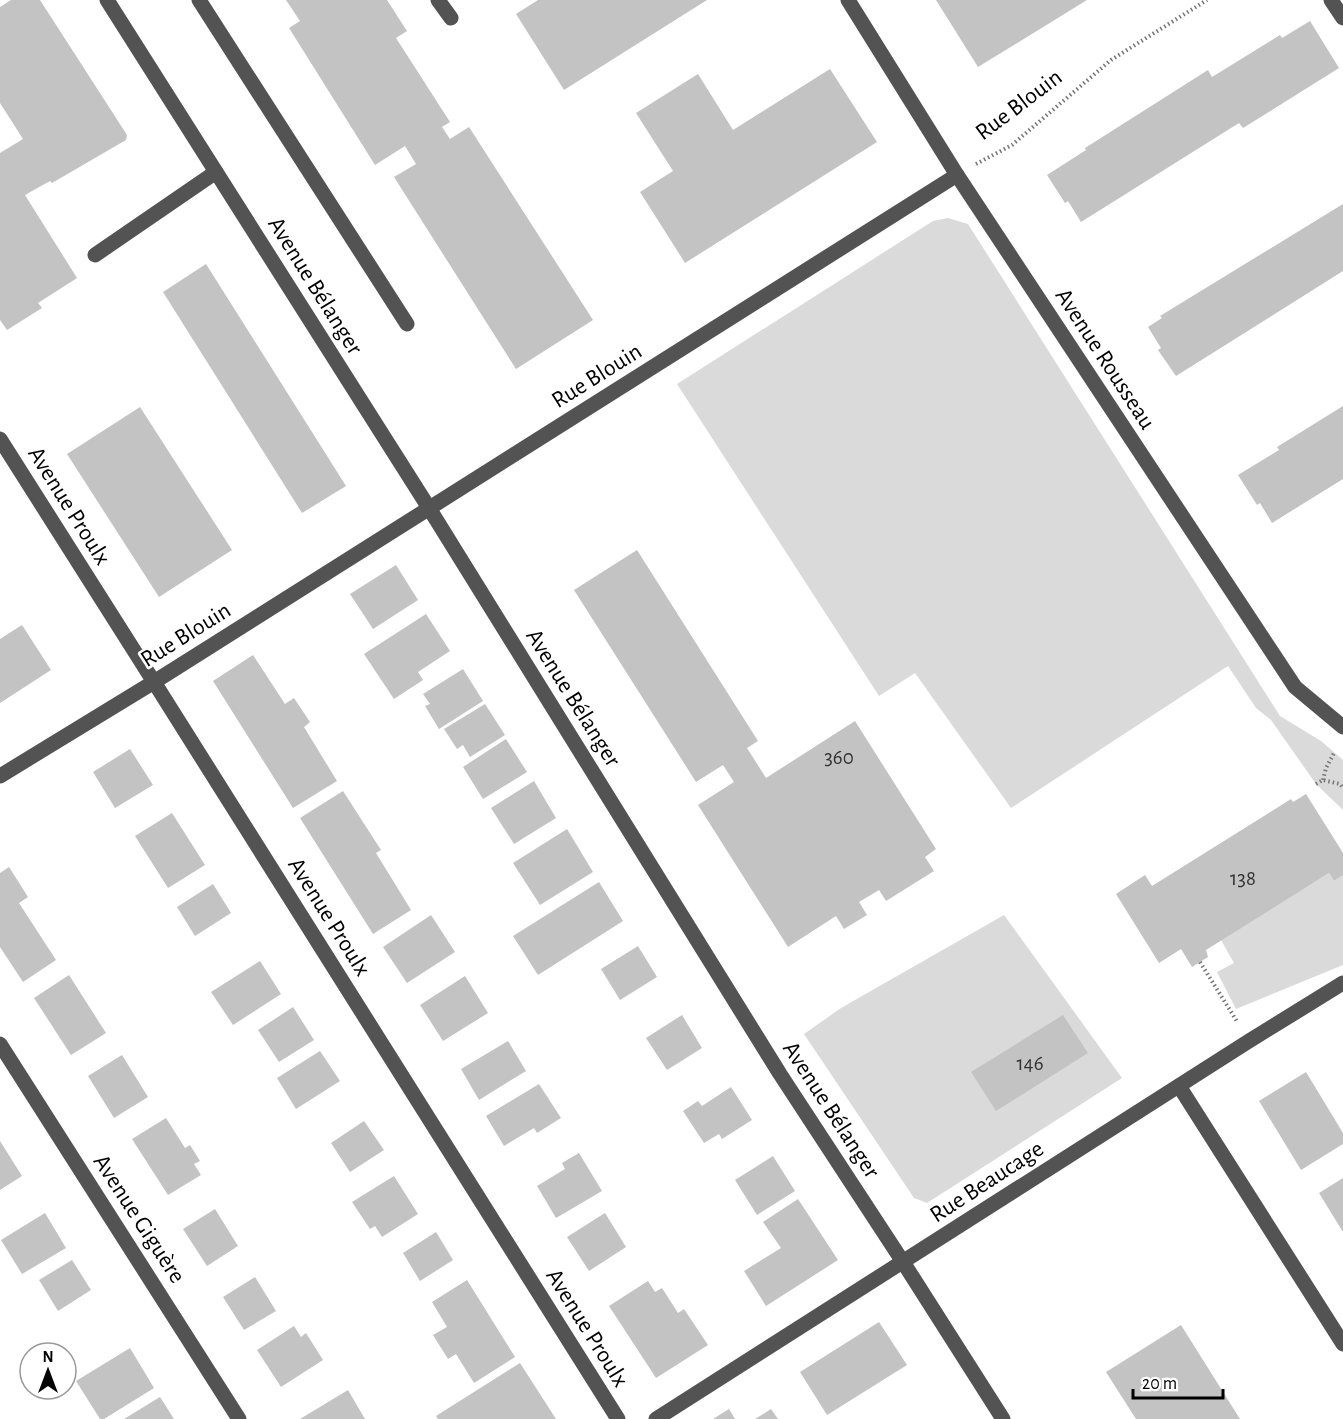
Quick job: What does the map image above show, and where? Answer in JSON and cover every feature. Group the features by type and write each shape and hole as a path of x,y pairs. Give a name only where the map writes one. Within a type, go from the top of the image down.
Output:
{"street":[{"name":"Avenue Bélanger","path":"107,0 429,508 780,1074 1003,1419"},
{"path":"199,0 407,324"},
{"path":"438,0 451,18"},
{"name":"Avenue Rousseau","path":"848,0 957,175 1295,687 1343,727"},
{"path":"1332,0 1343,18"},
{"path":"95,255 216,172"},
{"name":"Rue Blouin","path":"0,776 957,175"},
{"name":"Avenue Proulx","path":"0,439 618,1419"},
{"name":"Rue Beaucage","path":"656,1419 1343,983"},
{"name":"Avenue Giguère","path":"0,1044 239,1419"},
{"path":"1179,1086 1343,1344"}],"path":[{"name":"Rue Blouin","path":"957,175 1012,145 1112,60 1207,0"},
{"path":"1323,780 1334,753"},
{"path":"1316,784 1323,780 1340,784 1343,788"},
{"path":"1200,962 1249,1041"}],"shaded area":[{"path":"948,218 968,224 1280,716 1321,741 1343,760 1343,810 1316,784 1271,720 1256,708 1228,666 1011,808 915,673 879,696 677,384 933,221"},
{"path":"1329,873 1334,881 1343,875 1343,965 1236,1009 1217,972 1234,963 1221,940"},
{"path":"1004,915 1122,1078 927,1203 914,1198 804,1034 841,1008"}],"building":[{"path":"11,0 40,0 127,135 126,140 52,183 50,181 25,195 77,278 38,303 42,308 7,330 0,320 0,153 23,139 0,103 0,7"},
{"path":"286,0 387,0 407,31 396,38 450,122 442,127 450,139 469,127 593,320 516,369 394,177 416,164 405,146 375,165 289,28 300,21"},
{"path":"538,0 707,0 564,90 516,14"},
{"path":"936,0 1087,0 978,67"},
{"path":"1310,21 1339,68 1243,128 1239,123 1081,222 1068,201 1065,203 1047,175 1086,150 1085,148 1208,70 1212,77 1280,35 1282,38"},
{"path":"830,69 877,142 685,263 640,192 673,171 636,113 698,74 733,130"},
{"path":"1343,204 1343,271 1176,376 1158,350 1161,348 1148,327 1162,318 1160,316"},
{"path":"206,264 346,486 302,513 163,292"},
{"path":"1343,406 1343,479 1272,523 1260,503 1257,505 1238,475 1279,450 1277,447"},
{"path":"140,407 232,550 159,597 67,454"},
{"path":"637,550 758,741 747,748 766,778 855,721 936,849 925,857 934,871 886,901 879,890 859,902 867,915 844,929 836,916 788,947 698,805 734,782 723,765 696,782 574,590"},
{"path":"396,565 418,600 373,629 350,594"},
{"path":"426,614 450,651 418,672 423,680 394,699 364,654"},
{"path":"22,625 51,670 0,703 0,639"},
{"path":"253,655 285,704 294,698 310,722 304,727 337,781 293,808 213,681"},
{"path":"463,669 483,701 439,729 425,706 430,704 423,694"},
{"path":"485,704 505,735 470,757 463,745 457,749 444,729"},
{"path":"506,739 527,772 483,799 463,767"},
{"path":"130,749 153,785 115,808 93,772"},
{"path":"534,781 556,818 514,844 491,808"},
{"path":"343,791 381,850 376,853 411,910 373,934 300,818"},
{"path":"1306,794 1343,853 1343,875 1334,881 1329,873 1206,950 1208,957 1192,967 1181,949 1159,963 1116,894 1145,875 1152,886 1291,799 1293,802"},
{"path":"172,813 205,865 168,888 135,836"},
{"path":"567,829 593,872 540,905 513,863"},
{"path":"9,867 28,897 19,903 56,960 23,982 0,947 0,873"},
{"path":"599,882 623,921 538,975 513,936"},
{"path":"213,884 231,913 195,936 177,907"},
{"path":"431,915 455,952 407,983 383,947"},
{"path":"638,946 657,977 620,1000 601,969"},
{"path":"260,961 281,994 233,1025 211,992"},
{"path":"69,975 106,1033 71,1055 34,998"},
{"path":"465,976 488,1013 443,1041 420,1005"},
{"path":"293,1007 314,1040 279,1062 258,1030"},
{"path":"682,1015 702,1048 667,1070 646,1038"},
{"path":"1063,1015 1088,1053 996,1111 971,1072"},
{"path":"508,1041 526,1071 479,1100 461,1069"},
{"path":"320,1051 340,1081 296,1109 277,1078"},
{"path":"122,1055 148,1097 114,1118 88,1076"},
{"path":"1306,1072 1343,1133 1343,1144 1301,1170 1259,1101"},
{"path":"539,1084 561,1118 537,1133 534,1128 504,1146 486,1116"},
{"path":"731,1087 752,1120 722,1139 719,1134 704,1143 683,1111 698,1101 702,1106"},
{"path":"166,1118 185,1148 190,1145 200,1161 194,1164 201,1175 168,1195 132,1139"},
{"path":"364,1121 384,1150 350,1172 331,1143"},
{"path":"0,1141 22,1176 0,1190"},
{"path":"579,1153 602,1191 556,1218 537,1186 565,1169 562,1163"},
{"path":"773,1156 795,1191 757,1215 735,1180"},
{"path":"394,1176 418,1214 382,1237 375,1226 370,1229 352,1202"},
{"path":"1343,1178 1343,1232 1319,1193"},
{"path":"798,1199 838,1260 766,1306 744,1271 781,1248 763,1222"},
{"path":"215,1209 238,1246 207,1266 183,1229"},
{"path":"45,1213 66,1248 22,1274 1,1240"},
{"path":"605,1213 626,1247 589,1271 567,1237"},
{"path":"436,1232 453,1260 420,1281 403,1253"},
{"path":"72,1260 91,1290 58,1311 39,1280"},
{"path":"255,1277 276,1311 244,1330 223,1297"},
{"path":"467,1280 515,1357 474,1383 456,1354 448,1359 433,1335 447,1327 432,1302"},
{"path":"648,1281 655,1292 662,1288 678,1313 684,1309 708,1345 656,1378 609,1306"},
{"path":"879,1322 907,1365 827,1415 800,1372"},
{"path":"1181,1325 1240,1419 1136,1419 1106,1372"},
{"path":"294,1326 301,1337 306,1333 323,1360 281,1387 257,1350"},
{"path":"130,1348 154,1388 104,1419 100,1419 78,1384 78,1380"},
{"path":"520,1363 556,1419 438,1419 436,1416"},
{"path":"348,1390 365,1419 300,1419"},
{"path":"160,1397 174,1419 124,1419"},
{"path":"729,1409 735,1419 713,1419"},
{"path":"771,1409 778,1419 755,1419"}]}
